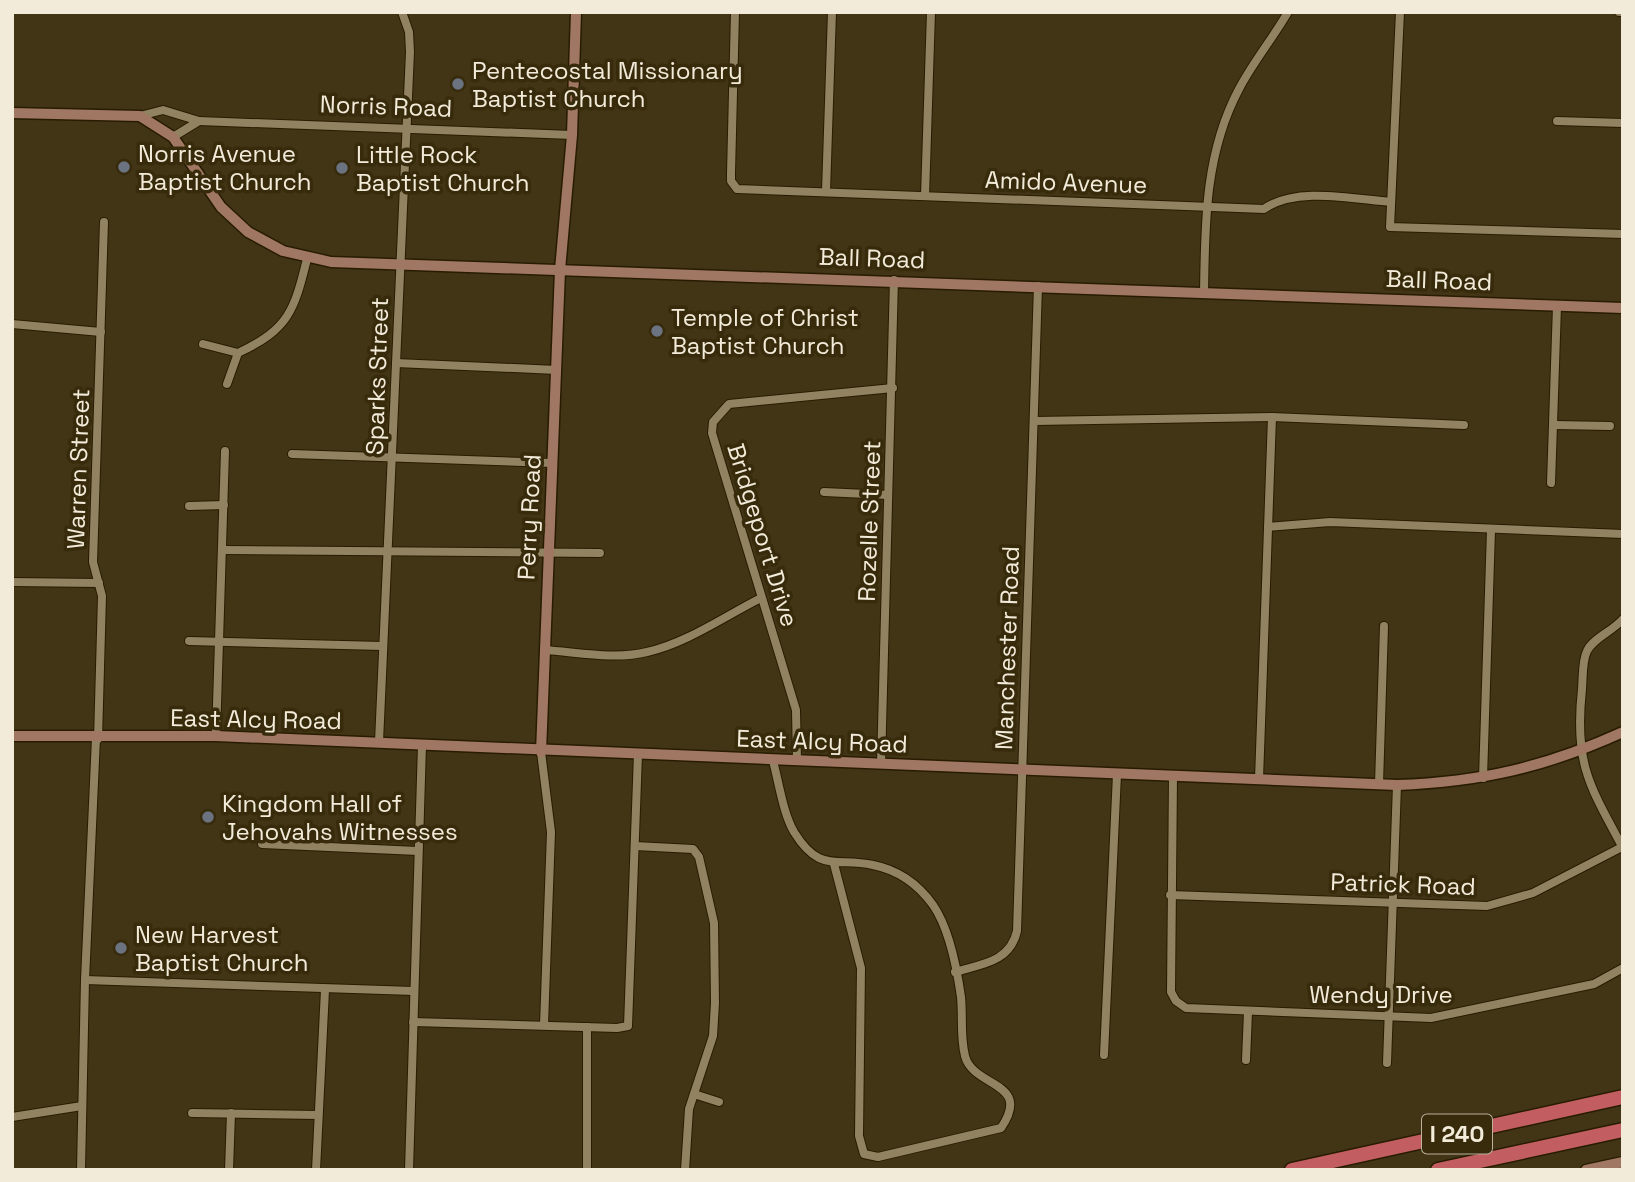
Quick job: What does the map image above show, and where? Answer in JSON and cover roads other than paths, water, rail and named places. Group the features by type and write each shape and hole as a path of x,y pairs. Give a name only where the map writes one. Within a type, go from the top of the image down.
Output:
{"highway":[{"name":"I 240","path":"1292,1170 1623,1097"},
{"name":"I 240","path":"1438,1170 1623,1130"},
{"path":"1451,1170 1476,1161"}],"street":[{"name":"Sparks Street","path":"379,743 410,52 409,32 401,12"},
{"name":"Perry Road","path":"544,1025 551,832 541,752 547,555 561,270 572,135 576,12"},
{"name":"Amido Avenue","path":"735,12 731,181 737,190 826,191 1205,208 1264,209 1281,199 1305,198 1391,202"},
{"path":"826,191 832,12"},
{"path":"925,196 931,12"},
{"path":"1204,293 1205,208 1214,155 1232,103 1288,12"},
{"path":"1400,12 1390,228 1623,234"},
{"name":"Norris Road","path":"12,113 140,116 163,110 199,121 572,135"},
{"path":"140,116 173,137 199,121"},
{"path":"1558,121 1623,123"},
{"name":"Ball Road","path":"173,137 221,207 248,232 283,251 307,259 400,265 894,280 1623,308"},
{"name":"Warren Street","path":"81,1170 85,980 102,596 93,562 104,222"},
{"path":"227,384 239,353 275,332 288,320 296,305 307,259"},
{"name":"Rozelle Street","path":"881,764 894,280"},
{"name":"Manchester Road","path":"955,972 1001,959 1014,946 1038,286"},
{"path":"1551,484 1558,306"},
{"path":"12,324 101,332"},
{"path":"203,344 239,353"},
{"path":"396,363 557,370"},
{"name":"Bridgeport Drive","path":"797,761 796,710 712,433 713,422 729,404 893,388"},
{"path":"1035,421 1272,417 1464,425"},
{"path":"1259,779 1272,417"},
{"path":"1555,425 1610,426"},
{"path":"216,736 224,550 225,451"},
{"path":"292,454 553,463"},
{"path":"824,492 888,495"},
{"path":"189,506 224,505"},
{"path":"1268,527 1330,522 1623,534"},
{"path":"1483,778 1491,530"},
{"path":"224,550 600,554"},
{"path":"12,582 99,583"},
{"path":"544,650 618,655 645,653 666,646 761,598"},
{"path":"1622,848 1586,776 1579,752 1578,718 1585,654 1591,644 1612,632 1623,619"},
{"path":"1379,784 1384,626"},
{"path":"188,640 382,646"},
{"name":"East Alcy Road","path":"12,736 97,739 216,736 541,752 1397,785 1483,778 1524,770 1579,752 1623,732"},
{"path":"409,1170 422,745"},
{"path":"413,1022 628,1026 638,754"},
{"path":"773,761 793,831 819,859 834,864 870,864 898,872 918,886 934,906 942,922 961,997 965,1056 971,1068 1002,1088 1011,1101 1009,1116 1001,1128 878,1157 864,1154 859,1136 862,968 834,864"},
{"path":"1104,1055 1118,774"},
{"path":"1170,894 1173,776"},
{"path":"1387,1063 1397,785"},
{"path":"262,844 418,851"},
{"path":"635,846 693,849 699,857 714,923 713,1035 694,1094 685,1170"},
{"name":"Patrick Road","path":"1170,894 1487,906 1533,893 1622,848"},
{"name":"Wendy Drive","path":"1170,894 1171,992 1176,1001 1186,1008 1431,1018 1466,1013 1594,984 1623,968"},
{"path":"85,980 414,991"},
{"path":"316,1170 324,990"},
{"path":"1246,1060 1248,1012"},
{"path":"587,1027 587,1170"},
{"path":"694,1094 719,1102"},
{"path":"12,1117 82,1106"},
{"path":"192,1113 318,1115"},
{"path":"229,1170 232,1113"},
{"path":"1587,1170 1623,1162"}],"place":[{"name":"Pentecostal Missionary Baptist Church","path":"458,84"},
{"name":"Norris Avenue Baptist Church","path":"124,167"},
{"name":"Little Rock Baptist Church","path":"342,168"},
{"name":"Temple of Christ Baptist Church","path":"657,331"},
{"name":"Kingdom Hall of Jehovahs Witnesses","path":"208,817"},
{"name":"New Harvest Baptist Church","path":"121,948"}]}
